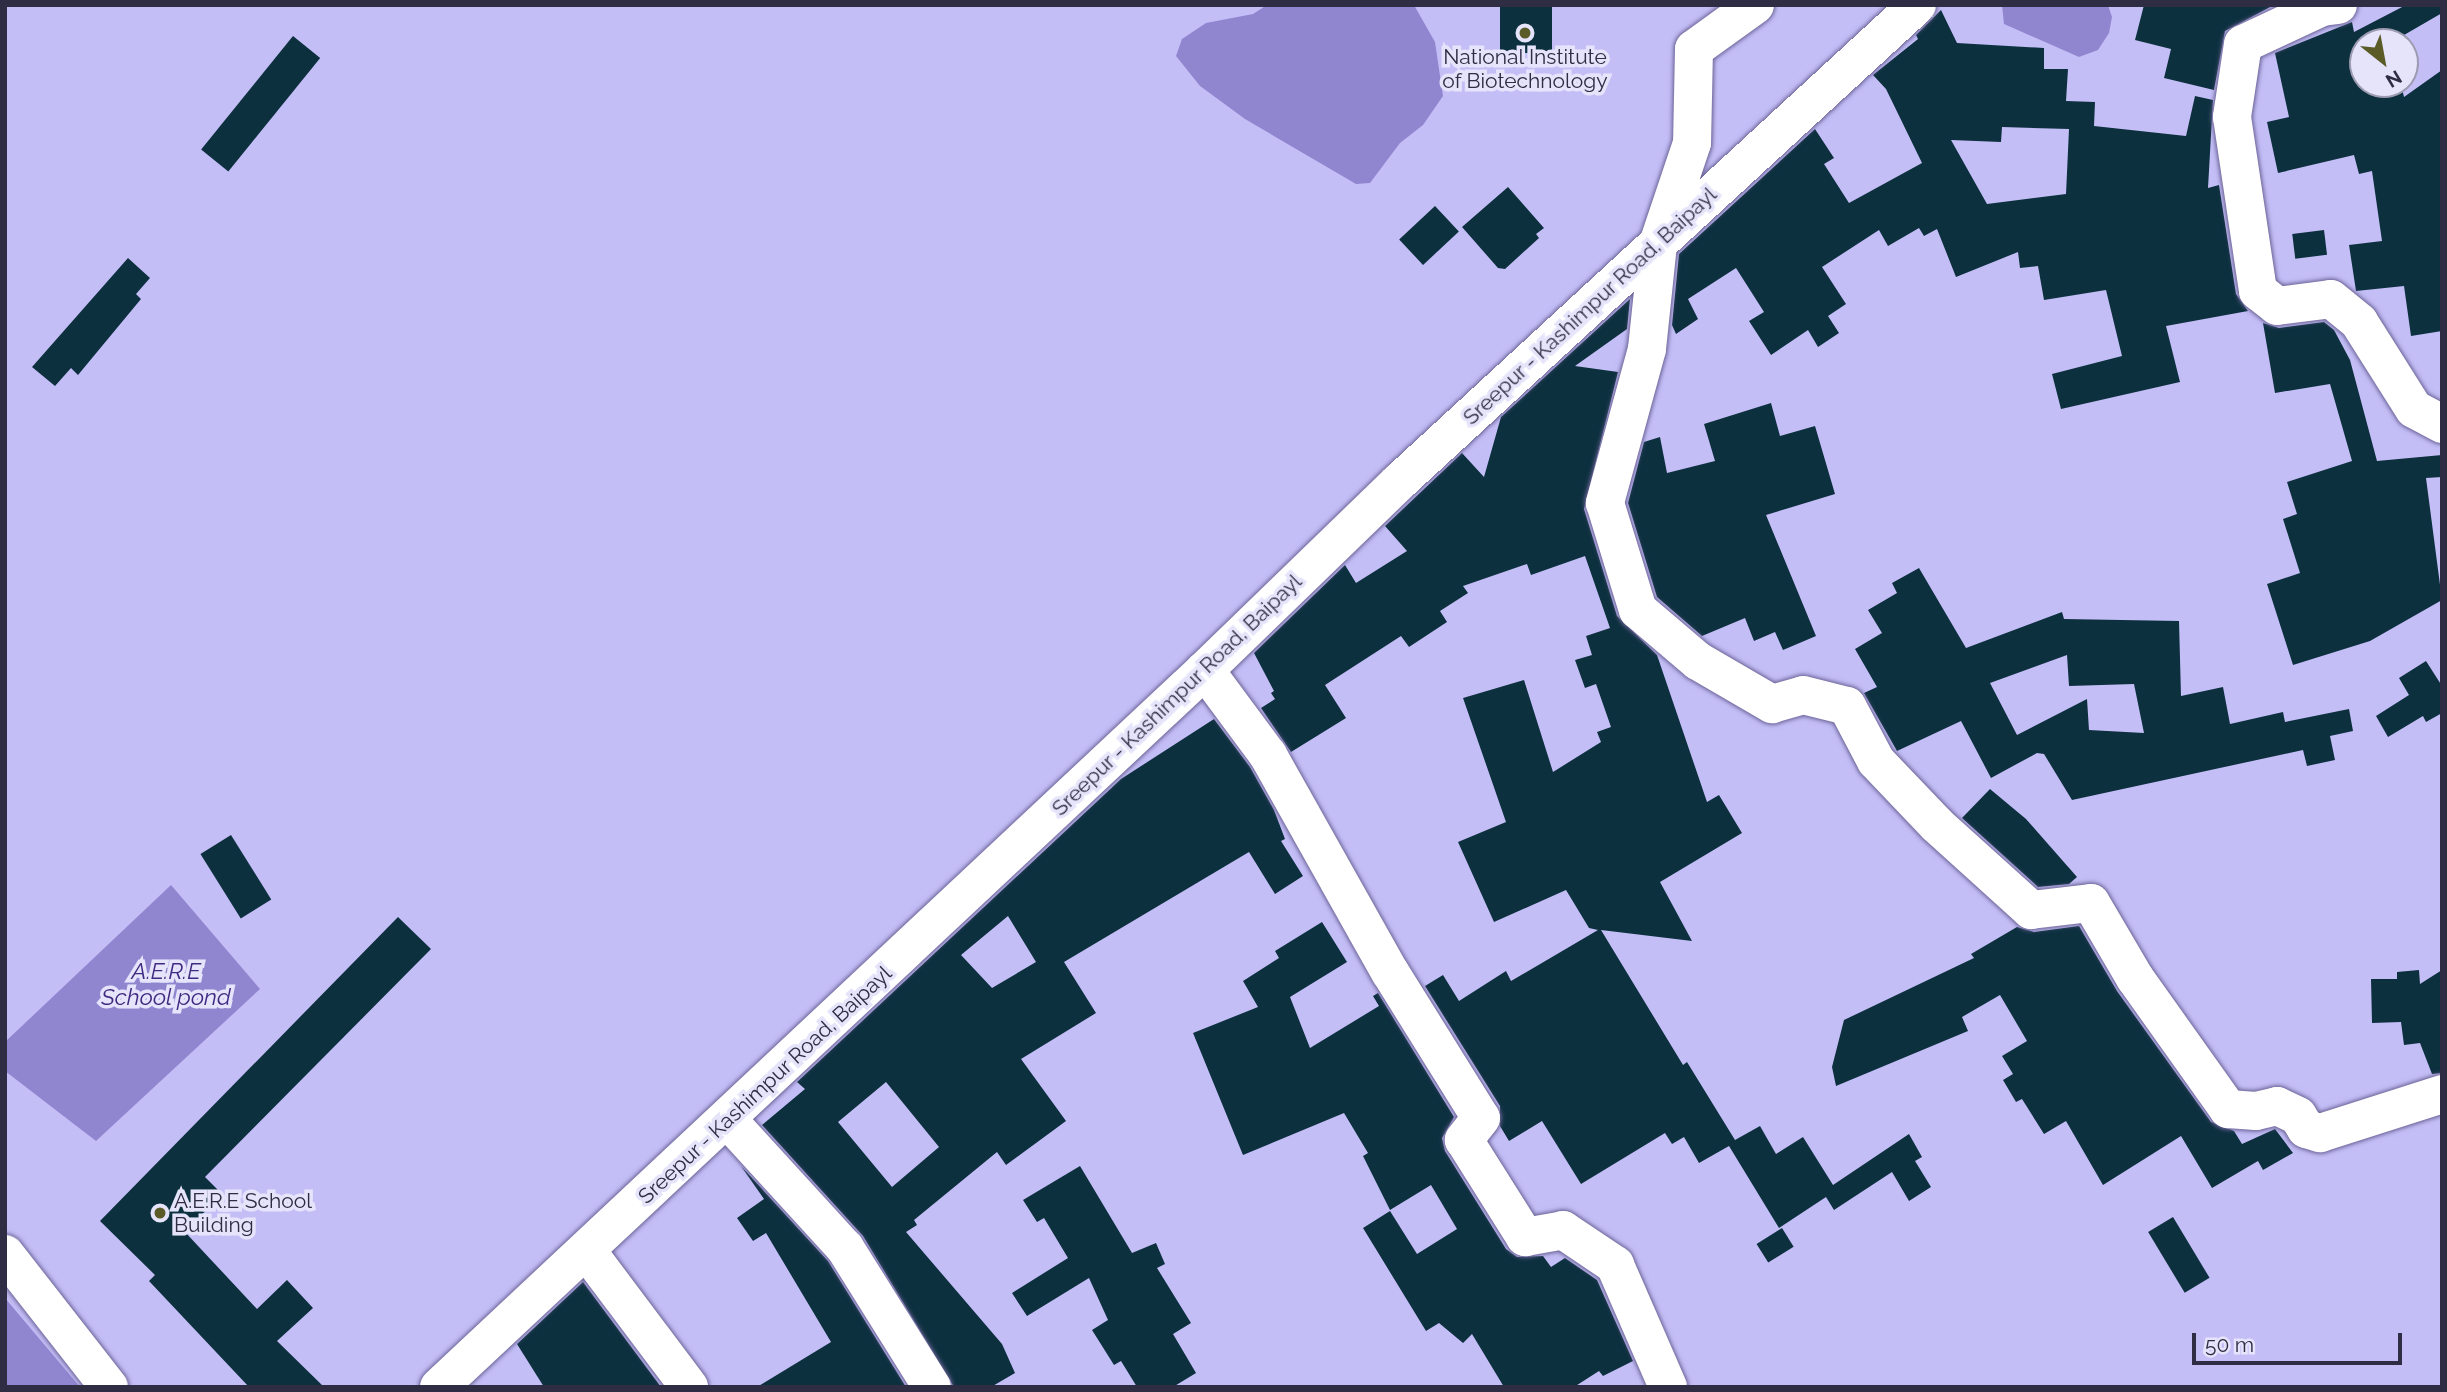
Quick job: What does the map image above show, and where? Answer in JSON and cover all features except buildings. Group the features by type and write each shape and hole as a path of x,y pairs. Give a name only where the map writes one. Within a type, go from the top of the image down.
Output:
{"street":[{"path":"1755,5 1694,49 1692,143 1658,244 1647,349 1605,503 1638,610 1698,662 1772,704 1803,695 1847,706 1875,761 1937,825 2031,910 2091,903 2135,978 2228,1109 2256,1111 2277,1106 2298,1115 2306,1129 2320,1133 2442,1094"},
{"name":"Sreepur - Kashimpur Road, Baipayl","path":"439,1387 728,1120 1205,670 1399,482 1917,5"},
{"path":"2338,5 2322,7 2243,44 2232,117 2258,291 2277,306 2331,299 2359,322 2414,410 2442,424"},
{"path":"1205,670 1268,755 1390,972 1481,1118 1464,1140 1525,1237 1563,1230 1615,1265 1668,1387"},
{"path":"728,1120 845,1248 932,1387"},
{"path":"587,1251 689,1387"},
{"path":"5,1254 109,1387"}],"water":[{"path":"1267,5 1414,5 1435,42 1443,96 1423,125 1400,143 1370,183 1356,184 1245,119 1200,86 1176,56 1182,39 1206,23 1253,14"},
{"path":"2002,5 2108,5 2112,17 2109,33 2098,50 2079,57 2004,24"},
{"name":"A.E.R.E School pond","path":"171,885 260,989 96,1141 5,1071 5,1042"},
{"path":"5,1298 80,1387 5,1387"}],"place":[{"name":"National Institute of Biotechnology","path":"1525,33"},
{"name":"A.E.R.E School Building","path":"160,1213"}]}
